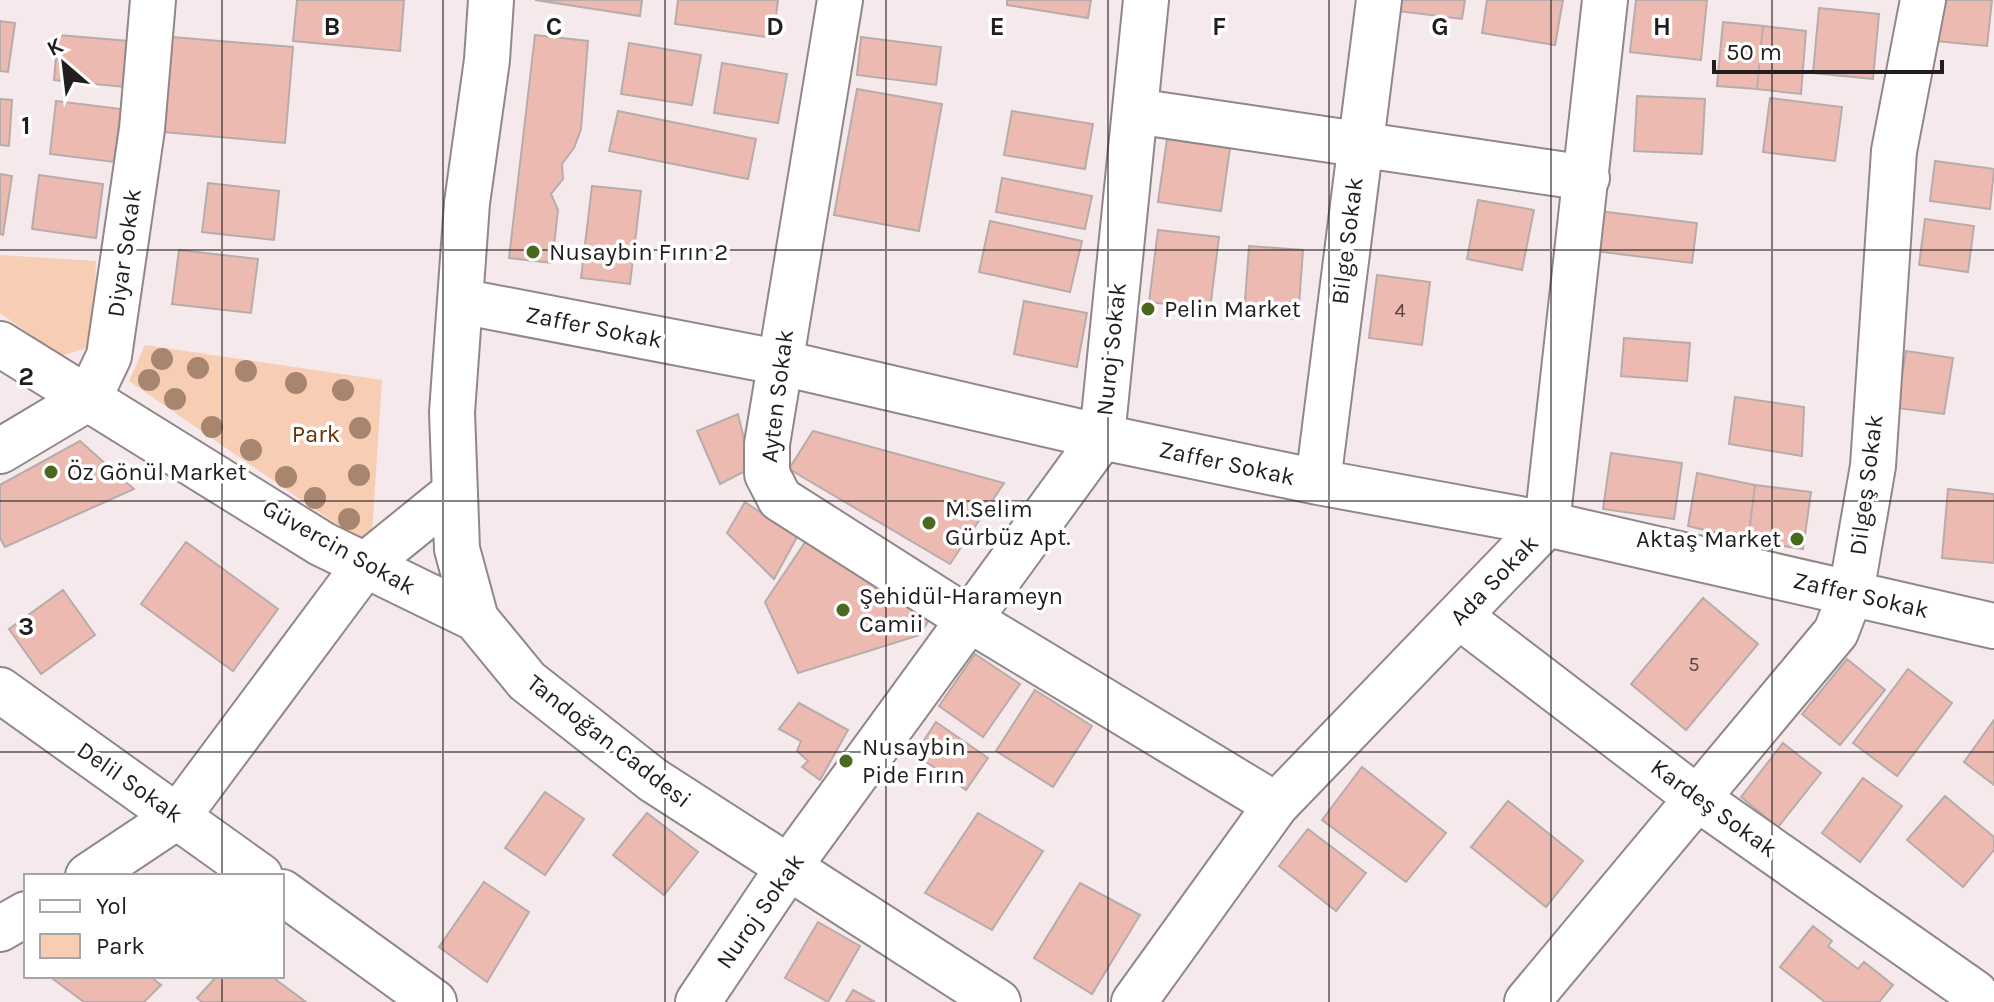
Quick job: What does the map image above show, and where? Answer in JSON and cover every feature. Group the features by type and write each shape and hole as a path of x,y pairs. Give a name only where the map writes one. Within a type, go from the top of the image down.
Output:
{"street":[{"name":"Diyar Sokak","path":"89,398 109,356 142,129 153,0"},
{"name":"Tandoğan Caddesi","path":"491,0 487,60 467,203 452,412 457,549 476,619 527,681 653,780 998,1002"},
{"name":"Ayten Sokak","path":"840,0 778,362 767,474 780,499 970,620 1276,805"},
{"name":"Nuroj Sokak","path":"698,1002 788,868 1102,437 1146,0"},
{"name":"Bilge Sokak","path":"1318,482 1379,0"},
{"name":"Ada Sokak","path":"1134,1002 1276,805 1547,524 1605,0"},
{"name":"Dilgeş Sokak","path":"1527,1002 1836,632 1851,593 1873,466 1894,151 1923,0"},
{"path":"1135,111 1587,178"},
{"name":"Zaffer Sokak","path":"460,301 778,362 1102,437 1318,482 1547,524 1994,626"},
{"name":"Güvercin Sokak","path":"0,344 322,544 476,619"},
{"path":"0,451 89,398"},
{"path":"91,874 178,816 365,565 455,492"},
{"name":"Kardeş Sokak","path":"1459,616 1697,798 1979,989"},
{"name":"Delil Sokak","path":"0,690 257,874"},
{"path":"284,893 434,1002"},
{"path":"0,929 24,915"}],"green space":[{"path":"0,255 96,261 93,346 61,356 0,313"},
{"name":"Park","path":"145,345 382,380 371,548 129,381"}],"building":[{"path":"297,0 404,0 400,51 293,41"},
{"path":"535,0 642,0 640,16"},
{"path":"678,0 778,0 773,38 675,24"},
{"path":"1007,0 1091,0 1088,18 1007,5"},
{"path":"1398,0 1465,0 1462,19 1397,11"},
{"path":"1487,0 1563,0 1555,45 1482,33"},
{"path":"1636,0 1707,0 1701,60 1630,52"},
{"path":"1941,0 1992,0 1987,46 1936,41"},
{"path":"1819,8 1879,14 1873,79 1813,73"},
{"path":"0,21 15,23 8,72 0,71"},
{"path":"1723,22 1763,26 1757,89 1717,86"},
{"path":"1763,26 1806,31 1801,94 1757,89"},
{"path":"58,35 129,41 125,87 54,80"},
{"path":"535,35 588,41 581,129 574,148 562,164 563,179 551,194 558,210 552,263 509,258"},
{"path":"172,37 293,47 285,143 164,132"},
{"path":"861,37 941,47 936,85 857,75"},
{"path":"629,43 701,55 692,105 621,94"},
{"path":"722,63 787,74 778,123 714,113"},
{"path":"857,89 942,104 919,231 834,215"},
{"path":"1637,96 1705,99 1702,154 1634,151"},
{"path":"1770,98 1842,107 1835,161 1763,152"},
{"path":"0,99 12,100 9,146 0,145"},
{"path":"56,101 121,109 114,162 50,154"},
{"path":"618,111 756,139 748,179 609,151"},
{"path":"1012,111 1093,124 1085,169 1004,155"},
{"path":"1167,139 1230,148 1221,211 1158,202"},
{"path":"1935,161 1994,169 1990,209 1930,201"},
{"path":"0,174 12,176 3,235 0,234"},
{"path":"39,175 103,184 96,238 32,229"},
{"path":"1002,178 1092,196 1085,229 996,212"},
{"path":"208,183 279,191 274,240 202,232"},
{"path":"592,186 641,191 630,284 581,278"},
{"path":"1478,200 1534,210 1522,270 1467,259"},
{"path":"1599,211 1697,223 1692,263 1594,251"},
{"path":"1925,219 1974,226 1968,272 1919,265"},
{"path":"990,221 1082,241 1070,292 979,272"},
{"path":"1158,230 1219,237 1210,309 1149,302"},
{"path":"1249,246 1303,250 1298,319 1244,315"},
{"path":"179,250 258,259 251,313 172,304"},
{"path":"1377,275 1430,282 1422,345 1369,338"},
{"path":"1024,301 1087,313 1077,367 1014,354"},
{"path":"1624,338 1690,343 1687,381 1621,376"},
{"path":"1906,351 1953,358 1944,414 1897,408"},
{"path":"1735,397 1804,407 1802,456 1729,444"},
{"path":"738,414 751,468 720,484 697,431"},
{"name":"M.Selim Gürbüz Apt.","path":"813,431 1004,483 950,564 789,469"},
{"path":"80,441 134,489 5,547 0,538 0,485"},
{"path":"1611,453 1682,463 1674,519 1603,509"},
{"path":"1697,473 1755,485 1748,541 1688,526"},
{"path":"1755,485 1811,492 1803,549 1748,541"},
{"path":"1948,489 1994,494 1994,563 1942,558"},
{"path":"745,502 797,537 774,579 727,533"},
{"name":"Şehidül-Harameyn Camii","path":"808,538 930,618 920,635 798,673 765,602"},
{"path":"186,542 278,609 233,671 141,604"},
{"path":"63,590 95,635 41,674 9,629"},
{"path":"1703,598 1758,644 1686,730 1631,684"},
{"path":"975,654 1020,684 983,737 939,706"},
{"path":"1847,659 1885,690 1840,745 1802,714"},
{"path":"1908,669 1952,703 1897,776 1853,743"},
{"path":"1035,690 1092,726 1053,787 996,751"},
{"path":"799,703 848,730 820,780 802,767 808,761 797,751 801,741 779,729"},
{"path":"1994,720 1994,785 1964,762"},
{"path":"936,722 988,758 966,790 915,754"},
{"path":"1783,743 1821,773 1778,827 1741,797"},
{"path":"1362,767 1446,833 1406,882 1322,820"},
{"path":"1863,778 1902,806 1860,862 1822,833"},
{"path":"545,792 584,819 545,875 505,848"},
{"path":"1945,796 1994,837 1994,850 1963,887 1907,840"},
{"path":"1508,801 1583,861 1546,907 1471,847"},
{"path":"647,813 698,852 664,895 613,855"},
{"path":"978,813 1043,851 992,930 925,893"},
{"path":"1308,829 1366,873 1336,911 1279,866"},
{"path":"484,882 529,912 487,982 439,947"},
{"path":"1080,883 1140,915 1092,994 1034,958"},
{"path":"818,922 860,946 828,1002 785,978"},
{"path":"1813,926 1832,941 1828,946 1858,969 1864,962 1893,985 1879,1002 1825,1002 1780,967"},
{"path":"52,978 152,978 161,985 144,1002 84,1002"},
{"path":"215,978 274,978 306,1002 202,1002 197,998"},
{"path":"853,990 875,1002 846,1002"}],"place":[{"name":"Nusaybin Fırın 2","path":"533,252"},
{"name":"Pelin Market","path":"1148,309"},
{"name":"Öz Gönül Market","path":"51,472"},
{"name":"M.Selim Gürbüz Apt.","path":"929,523"},
{"name":"Aktaş Market","path":"1797,539"},
{"name":"Şehidül-Harameyn Camii","path":"843,610"},
{"name":"Nusaybin Pide Fırın","path":"846,761"}]}
